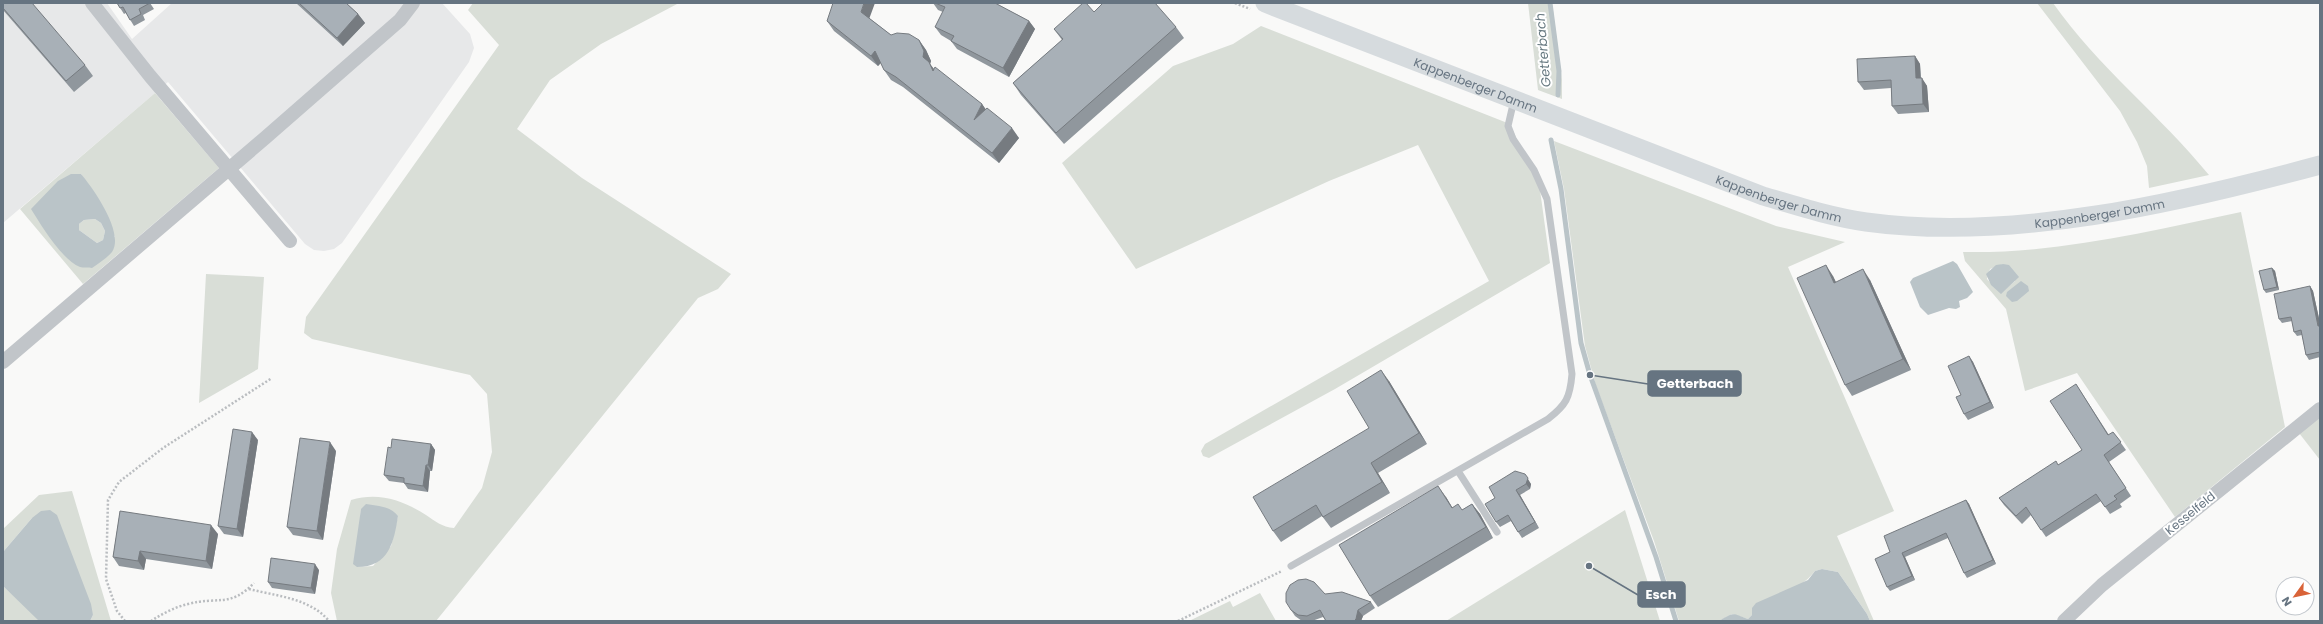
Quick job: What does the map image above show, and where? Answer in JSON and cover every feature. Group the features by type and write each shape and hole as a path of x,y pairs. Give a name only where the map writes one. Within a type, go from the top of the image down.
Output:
{"main road":[{"name":"Kappenberger Damm","path":"1260,7 1514,100 1763,196 1810,210 1866,222 1954,228 2015,224 2114,211 2195,196 2320,165"}],"street":[{"path":"92,3 150,76 290,241"},
{"path":"3,362 229,170 400,20 413,3"},
{"name":"Kesselfeld","path":"2064,621 2102,585 2320,409"}],"lane":[{"path":"1291,566 1548,419 1563,407 1571,391 1572,374 1547,199 1534,170 1513,139 1508,126 1514,100"},
{"path":"1458,471 1497,532"}],"path":[{"path":"1235,3 1260,7"},
{"path":"125,621 117,611 106,579 107,506 108,500 115,488 119,482 163,448 272,378"},
{"path":"1178,621 1291,566"},
{"path":"151,621 187,604 209,600 229,600 243,595 254,583"},
{"path":"249,589 304,602 322,613 329,621"}],"shaded area":[{"path":"3,3 107,3 132,39 172,3 442,3 470,34 474,48 469,62 342,243 334,249 324,251 314,250 305,244 168,82 3,223"},
{"path":"473,3 679,3 601,44 550,80 517,129 582,178 731,274 718,289 698,298 436,621 337,621 331,593 337,549 351,500 371,497 390,499 408,505 442,525 454,528 482,488 492,452 487,394 470,375 312,339 304,333 306,317 499,45 468,10","holes":["361,509 398,516 391,546 373,566 357,567"]},
{"path":"1528,3 1552,3 1562,80 1562,99 1538,90"},
{"path":"2037,3 2053,3 2089,48 2190,153 2209,175 2149,188 2147,166 2137,142 2120,111"},
{"path":"1261,26 1510,124 1540,190 1550,263 1335,389 1209,458 1203,456 1201,451 1205,444 1489,281 1418,145 1329,181 1136,269 1062,163 1173,66 1233,44"},
{"path":"155,93 219,168 83,284 20,209","holes":["81,174 115,237 67,258"]},
{"path":"1554,141 1776,226 1845,242 1788,267 1894,511 1837,536 1874,621 1870,621 1867,614 1838,572 1822,569 1815,571 1801,584 1764,606 1748,619 1732,614 1719,621 1679,621 1654,541 1596,386 1585,346 1564,189"},
{"path":"71,174 81,174 100,200 111,223 115,244 112,252 92,268 80,267 66,257 52,241 31,209 58,181","holes":["95,219 101,223 105,231 103,240 97,243 79,230 79,224 84,220"]},
{"path":"2241,212 2285,427 2175,517 2077,373 2025,391 2006,309 1965,261 1963,252 1998,252 2033,249 2103,240","holes":["2003,264 2015,281 2001,293 1987,279 1990,269"]},
{"path":"95,219 101,223 105,231 103,240 97,243 79,230 79,224 84,220"},
{"path":"1953,261 1957,264 1973,292 1967,298 1959,301 1960,307 1956,309 1949,308 1928,315 1920,307 1910,282 1913,278"},
{"path":"1996,265 2009,265 2019,277 2001,294 1991,285 1986,274"},
{"path":"206,274 264,277 258,369 199,403"},
{"path":"2021,281 2028,286 2029,291 2017,301 2012,302 2006,296 2007,292"},
{"path":"2320,417 2320,460 2299,433"},
{"path":"72,491 111,621 90,621 93,615 32,518 3,552 3,529 39,495"},
{"path":"366,504 388,508 398,516 392,544 383,558 368,566 357,567 353,564 361,509"},
{"path":"50,510 57,515 91,604 93,615 90,621 39,621 3,586 3,552 32,518 41,511"},
{"path":"1625,510 1660,621 1446,621"},
{"path":"1822,569 1838,572 1867,614 1870,621 1719,621 1734,614 1748,619 1752,615 1752,608 1756,603 1808,580 1815,571"},
{"path":"3,586 38,618 39,621 3,621"},
{"path":"1260,593 1276,621 1189,621 1230,601 1233,607"}],"building":[{"path":"3,3 32,3 85,65 66,81 3,8"},
{"path":"117,3 150,3 139,9 141,14 130,20 123,7 120,8"},
{"path":"299,3 346,3 358,14 337,38"},
{"path":"833,3 864,3 861,12 891,35 897,33 909,34 919,40 924,51 923,57 929,62 933,71 935,67 982,104 974,120 987,108 1012,128 992,153 896,77 884,70 875,51 871,56 827,21"},
{"path":"935,3 995,3 1029,21 1003,68 951,41 954,36 935,27 945,7"},
{"path":"1083,3 1086,3 1094,12 1103,3 1155,3 1176,27 1056,133 1013,83 1063,39 1054,29"},
{"path":"1915,56 1916,78 1922,78 1923,104 1892,106 1891,80 1858,82 1857,59"},
{"path":"1826,265 1834,283 1863,269 1903,359 1845,385 1797,278"},
{"path":"2272,268 2277,287 2264,290 2259,271"},
{"path":"2310,286 2318,326 2320,326 2320,352 2306,355 2301,330 2294,332 2291,317 2279,319 2274,294"},
{"path":"1969,356 1990,402 1964,414 1956,397 1961,395 1948,366"},
{"path":"1381,370 1419,433 1371,463 1382,482 1323,517 1316,505 1273,531 1253,497 1369,428 1347,391"},
{"path":"2076,384 2108,435 2113,432 2121,442 2104,455 2126,488 2114,496 2117,499 2105,507 2096,494 2041,530 2026,507 2016,516 1999,498 2056,461 2058,465 2082,450 2050,401"},
{"path":"233,429 252,432 237,529 218,526"},
{"path":"300,438 330,442 317,531 287,527"},
{"path":"392,439 431,444 423,486 404,483 404,478 384,475 388,447 391,448"},
{"path":"1515,471 1525,474 1528,478 1526,484 1516,490 1535,522 1518,532 1508,515 1496,522 1485,504 1495,498 1489,487"},
{"path":"1438,486 1452,508 1458,504 1462,510 1472,504 1486,527 1370,596 1339,545"},
{"path":"1966,500 1993,560 1964,573 1946,533 1902,553 1912,576 1887,587 1875,559 1890,552 1884,536"},
{"path":"120,511 211,525 206,561 140,551 138,561 113,557"},
{"path":"271,558 315,564 311,588 268,582"},
{"path":"1306,579 1314,582 1325,594 1342,592 1371,602 1358,610 1354,621 1326,621 1320,610 1307,616 1298,615 1291,610 1286,602 1286,593 1290,585 1298,580"}],"waterway":[{"name":"Getterbach","path":"1550,3 1559,71 1558,95"},
{"name":"Getterbach","path":"1551,140 1561,189 1581,343 1590,375 1656,557 1676,621"}],"place":[{"name":"Getterbach","path":"1590,375"},
{"name":"Esch","path":"1589,566"}]}
